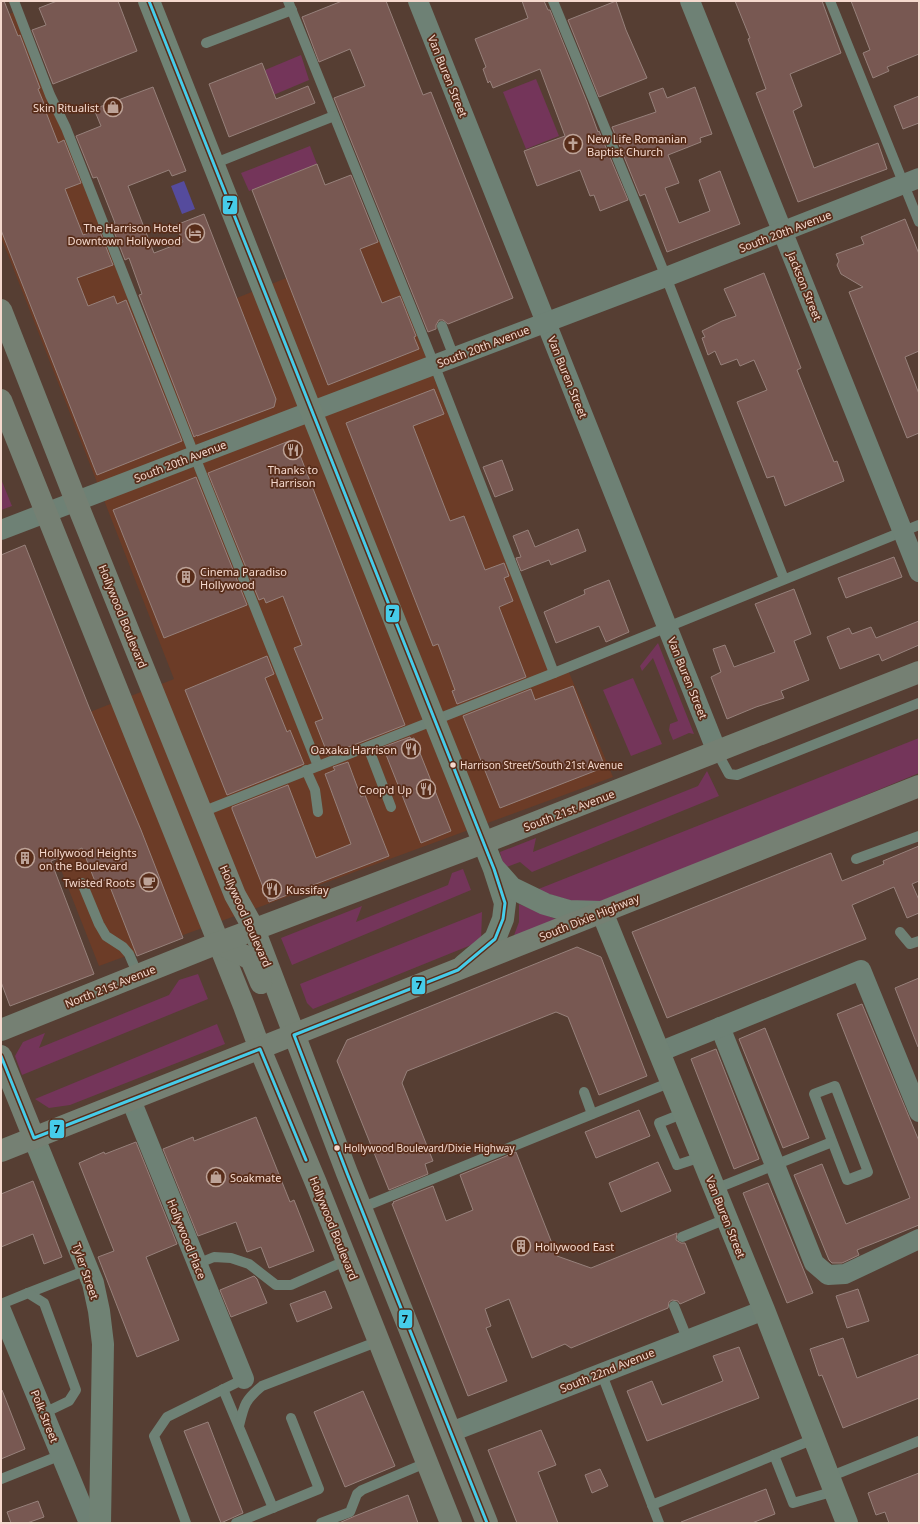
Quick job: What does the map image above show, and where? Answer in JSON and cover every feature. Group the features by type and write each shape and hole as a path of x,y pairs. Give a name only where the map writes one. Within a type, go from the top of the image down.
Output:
{"main road":[{"path":"149,1 310,411 484,843 505,903 503,919 496,939 458,970"},
{"name":"Hollywood Boulevard","path":"1,310 76,501 235,895 254,929 289,1037 358,1200 487,1523"},
{"name":"Hollywood Boulevard","path":"1,400 260,1049 331,1220 452,1523"},
{"name":"South 21st Avenue","path":"218,943 484,843 919,672"},
{"name":"South Dixie Highway","path":"1,1151 458,970 525,945 602,912 918,788"},
{"path":"494,869 512,888 545,904 569,911 602,912"},
{"name":"Van Buren Street","path":"602,912 764,1310 848,1523"},
{"path":"218,943 251,959 289,1037"},
{"name":"North 21st Avenue","path":"1,1030 218,943"},
{"name":"Tyler Street","path":"1,1056 87,1270 99,1311 103,1344 100,1523"},
{"path":"331,1220 358,1200"}],"street":[{"name":"Van Buren Street","path":"418,1 717,752"},
{"name":"Jackson Street","path":"690,1 784,231 911,529 919,572"},
{"name":"South 20th Avenue","path":"1,530 310,411 666,277 912,181"},
{"path":"659,1052 860,970 919,1112"},
{"path":"720,1027 814,1263 828,1275 845,1274 919,1239"},
{"name":"Hollywood Place","path":"130,1100 244,1379"},
{"name":"Polk Street","path":"1,1310 89,1523"},
{"name":"South 22nd Avenue","path":"451,1432 687,1338 764,1310"}],"lane":[{"path":"14,1 50,95 66,128 318,766"},
{"path":"553,1 666,277 784,579"},
{"path":"830,1 912,181 919,222"},
{"path":"206,44 290,5 434,364 554,673"},
{"path":"213,164 334,116"},
{"path":"442,326 454,357"},
{"path":"202,812 554,673 911,529"},
{"path":"717,752 729,774 738,775 919,703"},
{"path":"368,747 391,807"},
{"path":"306,770 315,790 318,812"},
{"path":"856,859 919,836"},
{"path":"82,884 99,924 106,936 123,947 129,954 138,975"},
{"path":"900,932 910,944 919,941"},
{"path":"358,1200 592,1114 671,1082"},
{"path":"835,1086 868,1172 847,1180 832,1142 814,1094 835,1086"},
{"path":"584,1092 592,1114"},
{"path":"715,1189 775,1163 832,1142"},
{"path":"682,1237 726,1219"},
{"path":"197,1264 214,1256 231,1258 249,1264 276,1285 291,1285 347,1260"},
{"path":"1,1304 87,1270"},
{"path":"28,1293 44,1303 76,1390 70,1402 44,1413"},
{"path":"674,1306 687,1338"},
{"path":"239,1426 244,1404 251,1394 262,1386 379,1341"},
{"path":"601,1372 659,1523"},
{"path":"186,1523 154,1436 167,1416 244,1379"},
{"path":"223,1389 273,1508"},
{"path":"236,1523 247,1521 273,1508 319,1489 291,1418"},
{"path":"652,1505 814,1439"},
{"path":"774,1455 793,1503 919,1440"},
{"path":"1,1479 61,1455"},
{"path":"321,1523 350,1512 357,1494 362,1490 428,1462"}],"shaded area":[{"path":"14,12 62,126 143,336 380,240 551,677 568,670 613,777 99,966 11,743 174,679 1,237 1,18"},
{"path":"301,55 309,80 271,96 266,83 269,81 265,70"},
{"path":"536,79 559,136 526,149 503,92"},
{"path":"310,146 317,164 249,191 241,173"},
{"path":"184,181 195,209 182,214 171,186"},
{"path":"1,479 12,506 1,510"},
{"path":"658,643 694,734 689,733 673,740 669,730 670,724 678,721 653,658 642,671 640,666"},
{"path":"633,678 662,744 631,756 603,690"},
{"path":"919,738 919,773 791,826 588,906 536,890"},
{"path":"707,771 719,796 532,872 520,862 504,868 500,852 536,838 533,852 698,786"},
{"path":"463,869 471,890 292,965 281,938 362,906 356,922 448,885 452,873"},
{"path":"519,904 558,920 513,938 519,922"},
{"path":"482,912 481,941 313,1009 307,1003 300,984"},
{"path":"198,974 208,999 22,1075 15,1056 23,1042 45,1033 39,1048 169,995 179,980"},
{"path":"217,1024 225,1044 70,1105 49,1108 35,1099"}],"building":[{"path":"1,1 4,1 18,36 20,35 40,88 38,89 58,143 64,140 81,183 65,189 83,235 99,229 113,265 77,278 88,306 114,296 117,304 126,300 182,441 97,475 1,230"},
{"path":"57,1 118,1 137,51 53,84 32,30 46,25 39,8"},
{"path":"342,1 386,1 423,95 431,92 513,298 448,324 443,320 439,320 436,325 436,329 428,332 334,98 365,86 350,49 319,62 302,17"},
{"path":"522,1 544,1 548,10 550,10 598,132 599,131 628,200 600,211 594,195 590,196 580,170 537,186 524,151 565,136 540,69 493,88 490,81 488,83 483,69 486,67 475,39 528,18"},
{"path":"616,1 626,30 647,78 599,97 568,20"},
{"path":"735,1 822,1 841,53 790,74 802,106 793,111 814,168 878,143 887,169 798,202 756,93 766,89 748,39 750,38"},
{"path":"851,1 919,1 919,54 887,67 889,71 873,78 863,53 870,50"},
{"path":"262,63 276,99 308,86 315,103 229,137 209,84"},
{"path":"153,87 186,171 172,176 169,170 128,186 154,253 183,242 176,225 204,214 276,399 274,407 194,437 139,295 142,294 129,258 125,260 111,224 115,223 97,177 93,178 76,136 101,126 94,109"},
{"path":"695,87 712,134 700,138 701,142 668,155 679,183 665,188 679,223 710,211 699,180 720,171 740,224 667,252 645,194 640,196 612,127 656,112 649,93 663,88 667,98"},
{"path":"919,96 919,123 903,129 894,106"},
{"path":"317,164 325,185 351,175 378,242 360,249 382,303 400,296 416,336 414,337 419,349 328,385 252,190"},
{"path":"905,219 919,254 919,351 905,357 919,394 919,433 907,438 849,292 863,287 841,274 837,265 839,261 836,254 864,244 861,237"},
{"path":"764,273 801,368 797,370 834,462 837,461 844,481 785,506 774,476 767,478 737,402 767,390 754,360 740,366 737,359 721,365 715,351 708,355 702,338 705,337 702,331 736,316 724,289"},
{"path":"434,389 444,414 413,426 450,521 464,516 485,570 504,563 509,576 504,578 513,601 499,607 526,677 457,704 452,691 455,690 438,644 433,646 346,423"},
{"path":"289,441 296,445 405,725 328,755 315,722 323,719 294,648 302,645 283,596 266,603 264,598 259,600 208,473"},
{"path":"502,460 513,490 495,497 483,467"},
{"path":"196,477 247,605 164,638 113,510"},
{"path":"578,529 586,551 551,565 549,560 521,571 516,558 521,557 513,536 528,530 535,547"},
{"path":"25,545 89,707 141,830 183,938 137,956 107,879 96,884 82,848 51,861 94,974 10,1006 1,982 1,555"},
{"path":"894,557 902,577 846,598 838,578"},
{"path":"609,580 629,632 606,642 599,626 556,643 544,612 585,594 584,590"},
{"path":"794,589 811,634 794,641 809,680 781,691 784,698 756,707 727,719 711,677 721,672 713,649 725,645 734,667 775,652 755,604"},
{"path":"919,621 919,645 882,661 879,654 840,669 827,637 849,628 852,634 871,627 876,638"},
{"path":"267,656 274,674 265,678 287,732 290,730 304,764 227,795 185,690"},
{"path":"573,686 605,767 500,808 463,716 531,689 535,700"},
{"path":"410,737 411,739 414,738 451,831 421,843 383,747"},
{"path":"348,762 361,797 365,795 389,856 269,902 232,807 288,785 316,858 351,844 325,774 335,770 333,767"},
{"path":"919,846 919,881 912,884 919,900 919,913 907,918 894,887 852,905 866,939 667,1018 632,932 831,853 842,881 884,864 883,861"},
{"path":"577,947 601,957 647,1076 599,1095 568,1017 556,1012 407,1071 402,1083 433,1161 425,1164 428,1174 389,1190 337,1061 347,1040"},
{"path":"919,978 919,1047 918,1047 895,988"},
{"path":"862,1004 919,1141 919,1225 857,1250 859,1255 842,1263 832,1263 829,1260 794,1175 822,1164 846,1224 910,1198 837,1014"},
{"path":"765,1028 809,1138 783,1148 739,1039"},
{"path":"716,1049 759,1159 734,1169 691,1059"},
{"path":"639,1110 650,1136 596,1158 585,1132"},
{"path":"256,1117 290,1202 294,1200 314,1251 269,1268 261,1247 247,1252 236,1222 198,1236 163,1149 193,1137 194,1141"},
{"path":"136,1142 177,1244 146,1257 179,1340 137,1357 98,1257 114,1251 79,1163 104,1152 105,1154"},
{"name":"Hollywood East","path":"516,1152 557,1256 591,1268 677,1233 676,1240 681,1243 685,1243 705,1293 680,1304 678,1301 672,1300 669,1302 668,1308 571,1348 565,1344 532,1358 509,1299 485,1309 491,1326 486,1328 507,1381 468,1396 392,1204 394,1203 393,1202 433,1186 446,1221 473,1210 460,1175"},
{"path":"658,1162 671,1191 621,1212 609,1183"},
{"path":"33,1181 62,1257 44,1264 33,1234 1,1247 1,1194"},
{"path":"768,1183 813,1293 787,1303 743,1193"},
{"path":"254,1276 257,1279 267,1303 231,1317 220,1290"},
{"path":"858,1289 869,1321 847,1328 836,1296"},
{"path":"325,1291 332,1308 297,1322 290,1304"},
{"path":"843,1338 857,1378 919,1354 919,1398 843,1428 822,1375 819,1376 810,1349"},
{"path":"739,1347 759,1398 647,1441 627,1391 652,1381 662,1405 723,1381 713,1356"},
{"path":"2,1390 25,1449 1,1459 1,1391"},
{"path":"363,1391 395,1466 345,1487 314,1412"},
{"path":"208,1422 243,1513 221,1523 184,1431"},
{"path":"541,1430 556,1465 538,1472 558,1523 517,1523 488,1450"},
{"path":"600,1469 608,1486 592,1493 585,1475"},
{"path":"919,1473 919,1523 889,1523 885,1512 876,1515 868,1493"},
{"path":"766,1489 775,1514 752,1523 681,1522"},
{"path":"408,1495 418,1523 339,1523 355,1516"},
{"path":"38,1501 44,1517 27,1523 11,1523 7,1512"}],"transit line":[{"name":"7","path":"149,1 494,869 505,903 503,919 495,939 458,970 294,1035 347,1173 487,1523"},
{"name":"7","path":"1,1056 34,1138 260,1049 306,1160"}],"place":[{"name":"Skin Ritualist","path":"113,107"},
{"name":"New Life Romanian Baptist Church","path":"573,144"},
{"name":"The Harrison Hotel Downtown Hollywood","path":"195,233"},
{"name":"Thanks to Harrison","path":"293,450"},
{"name":"Cinema Paradiso Hollywood","path":"186,577"},
{"name":"Oaxaka Harrison","path":"411,749"},
{"name":"Harrison Street/South 21st Avenue","path":"453,765"},
{"name":"Coop'd Up","path":"426,789"},
{"name":"Hollywood Heights on the Boulevard","path":"25,858"},
{"name":"Twisted Roots","path":"149,882"},
{"name":"Kussifay","path":"272,889"},
{"name":"Hollywood Boulevard/Dixie Highway","path":"337,1148"},
{"name":"Soakmate","path":"216,1177"},
{"name":"Hollywood East","path":"521,1246"}]}
